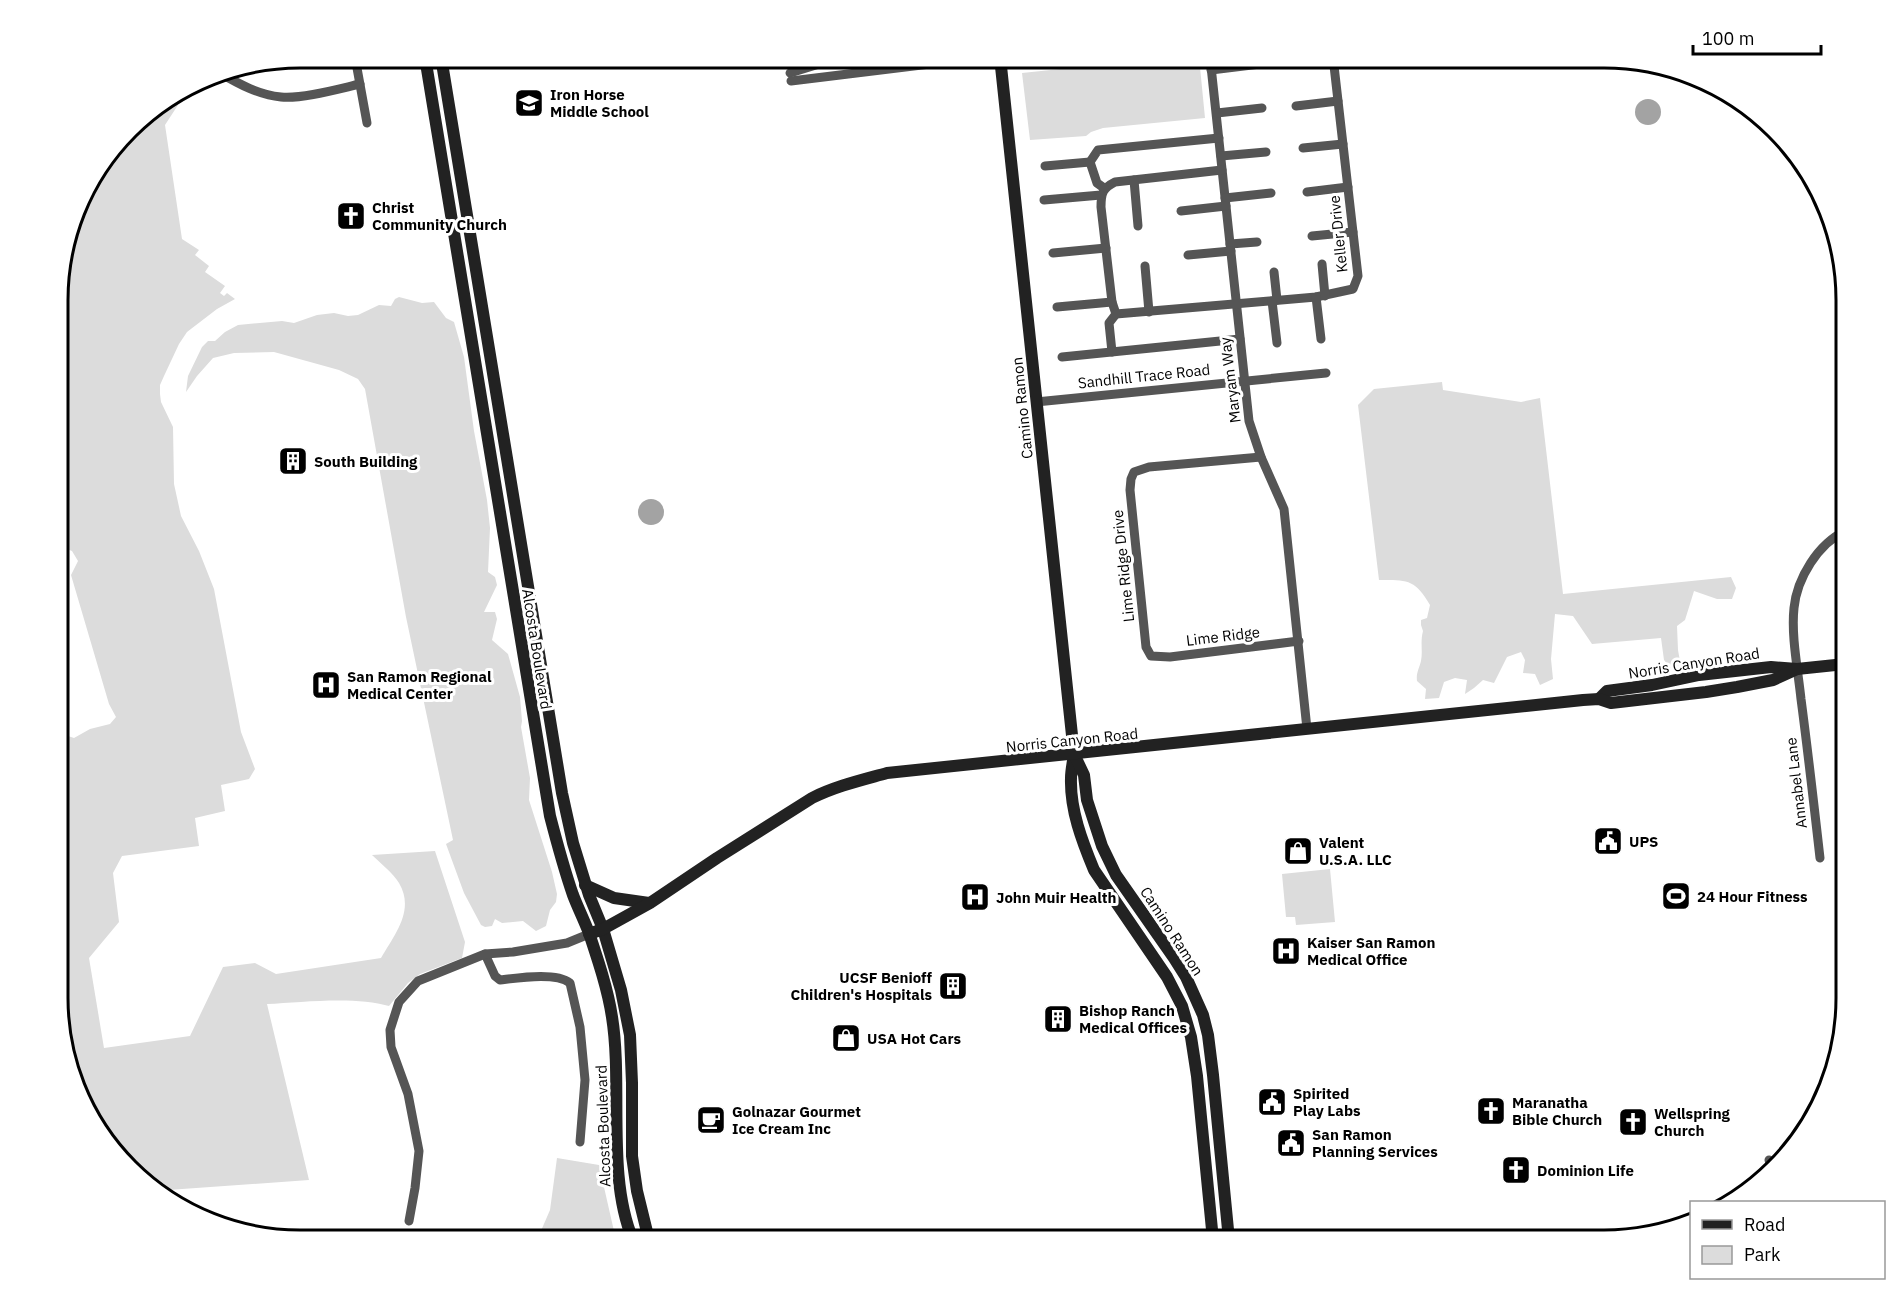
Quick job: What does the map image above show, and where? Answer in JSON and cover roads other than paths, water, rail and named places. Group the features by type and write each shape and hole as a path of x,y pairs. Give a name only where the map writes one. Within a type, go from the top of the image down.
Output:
{"main road":[{"name":"Alcosta Boulevard","path":"427,68 550,816 571,888 589,934 612,1016 616,1056 618,1164 628,1230"},
{"name":"Alcosta Boulevard","path":"443,68 562,794 585,885 603,929 621,990 630,1035 632,1156 637,1191 647,1230"},
{"name":"Camino Ramon","path":"1001,68 1059,598 1074,754 1071,778 1075,815 1094,870 1167,977 1182,1006 1191,1037 1197,1076 1212,1230"},
{"name":"Norris Canyon Road","path":"1599,699 1607,691 1699,675 1771,667 1797,669 1836,665"},
{"name":"Norris Canyon Road","path":"589,934 603,929 650,903 727,851 826,791 887,773 1583,699 1599,699 1611,703 1706,692 1773,680 1797,669"},
{"name":"Camino Ramon","path":"1074,754 1084,775 1087,800 1108,859 1116,875 1186,977 1203,1016 1213,1075 1228,1230"},
{"path":"585,885 614,898 650,903"}],"street":[{"path":"357,68 367,123"},
{"path":"812,68 790,77 879,68"},
{"path":"1211,70 1227,68"},
{"name":"Keller Drive","path":"1116,314 1321,297 1353,289 1358,276 1334,68"},
{"name":"Maryam Way","path":"1211,70 1249,421 1261,457 1284,509 1307,729"},
{"path":"230,78 256,92 282,97 360,84"},
{"path":"1296,106 1338,101"},
{"path":"1216,112 1262,108"},
{"path":"1045,166 1089,162 1098,150 1107,148 1219,138"},
{"path":"1304,148 1343,144"},
{"path":"1221,156 1266,152"},
{"path":"1089,162 1097,183 1103,191 1101,207 1112,302 1116,314 1109,323 1112,352"},
{"path":"1044,200 1103,191 1115,182 1222,170"},
{"path":"1134,180 1138,226"},
{"path":"1307,192 1348,188"},
{"path":"1181,211 1271,194"},
{"path":"1312,236 1353,232"},
{"path":"1188,255 1257,242"},
{"path":"1053,253 1106,248"},
{"path":"1321,339 1322,264"},
{"path":"1145,266 1149,312"},
{"path":"1274,272 1277,343"},
{"path":"1057,307 1112,302"},
{"path":"1062,357 1240,339"},
{"name":"Sandhill Trace Road","path":"1036,402 1326,373"},
{"name":"Lime Ridge Drive","path":"1151,656 1146,647 1134,542 1130,490 1134,472 1149,467 1261,457"},
{"name":"Annabel Lane","path":"1820,858 1797,669 1794,608 1798,588 1809,566 1836,536"},
{"name":"Lime Ridge","path":"1151,656 1191,655 1299,641"},
{"path":"409,1221 416,1188 419,1151 408,1095 391,1047 390,1030 399,1002 418,981 485,954 567,943 589,934"},
{"path":"485,954 495,976 500,980 536,977 564,978 570,983 580,1027 585,1080 580,1142"}],"place":[{"name":"Iron Horse Middle School","path":"529,103"},
{"name":"Christ Community Church","path":"351,216"},
{"name":"South Building","path":"293,461"},
{"name":"San Ramon Regional Medical Center","path":"326,685"},
{"name":"UPS","path":"1608,841"},
{"name":"Valent U.S.A. LLC","path":"1298,851"},
{"name":"24 Hour Fitness","path":"1676,896"},
{"name":"John Muir Health","path":"975,897"},
{"name":"Kaiser San Ramon Medical Office","path":"1286,951"},
{"name":"UCSF Benioff Children's Hospitals","path":"953,986"},
{"name":"Bishop Ranch Medical Offices","path":"1058,1019"},
{"name":"USA Hot Cars","path":"846,1038"},
{"name":"Spirited Play Labs","path":"1272,1102"},
{"name":"Maranatha Bible Church","path":"1491,1111"},
{"name":"Golnazar Gourmet Ice Cream Inc","path":"711,1120"},
{"name":"Wellspring Church","path":"1633,1122"},
{"name":"San Ramon Planning Services","path":"1291,1143"},
{"name":"Dominion Life","path":"1516,1170"}]}
